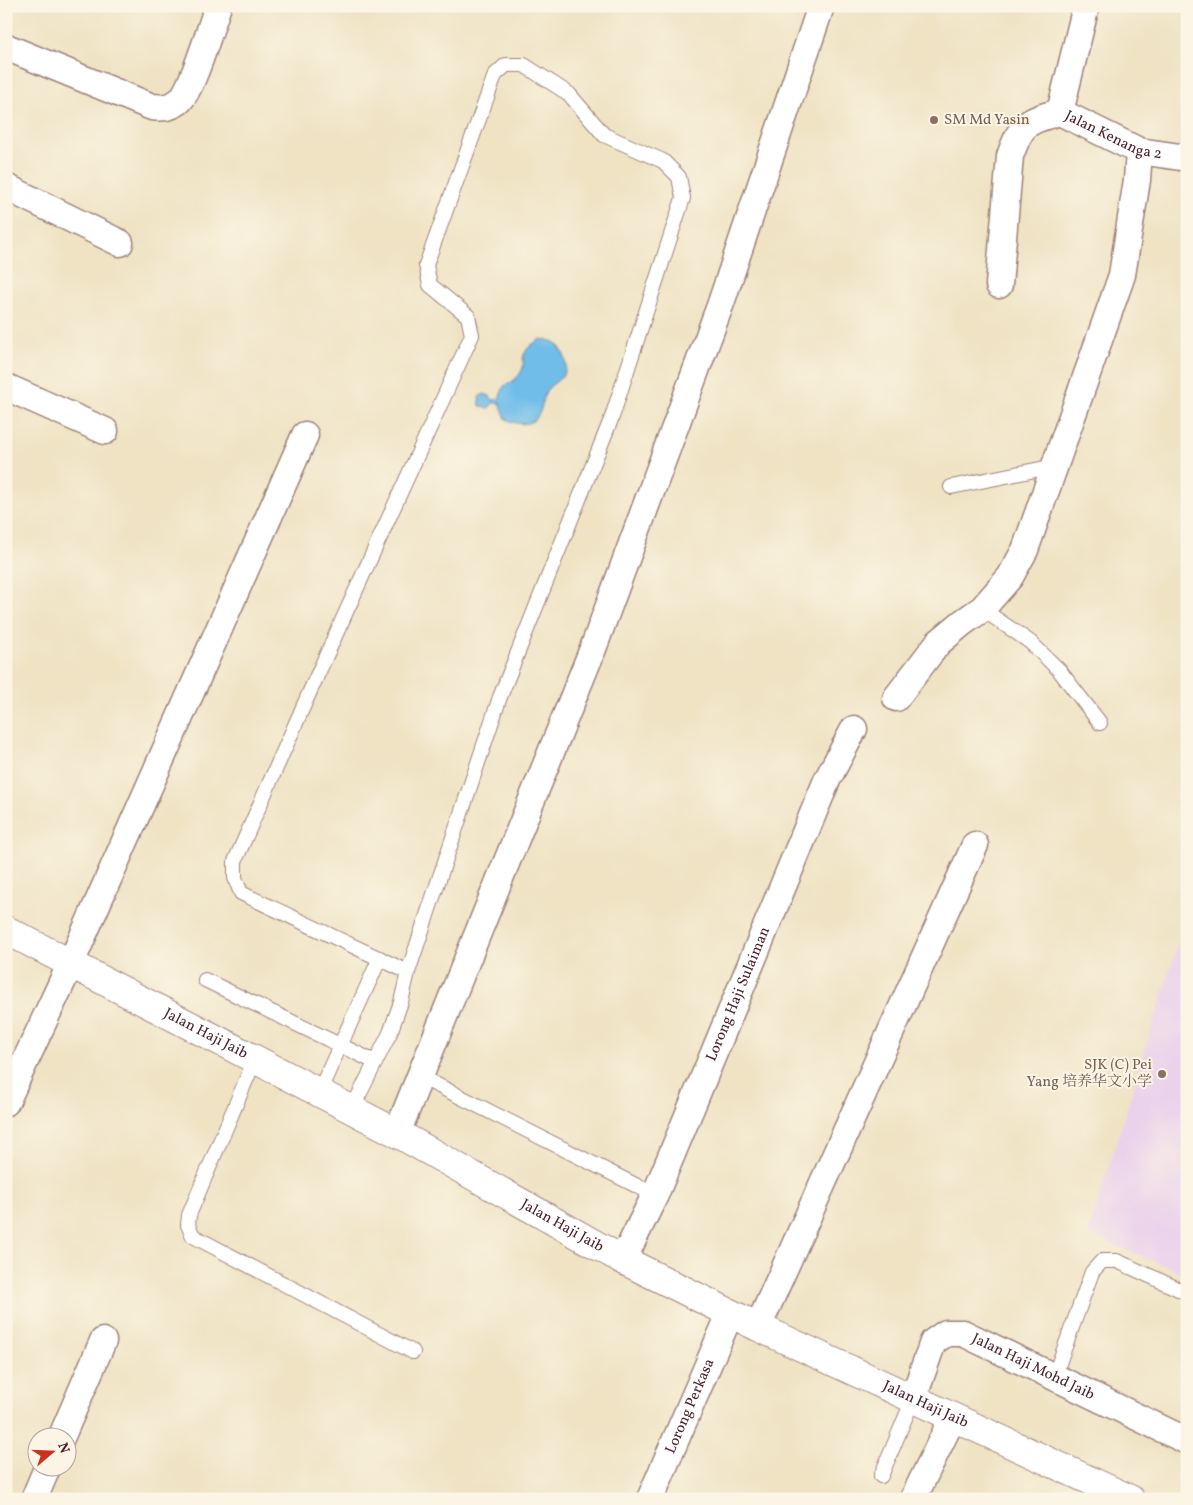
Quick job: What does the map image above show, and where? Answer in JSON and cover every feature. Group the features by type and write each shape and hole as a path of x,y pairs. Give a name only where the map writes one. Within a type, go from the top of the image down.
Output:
{"street":[{"path":"6,47 152,107 166,108 180,101 190,84 218,6"},
{"path":"397,1133 594,646 721,303 821,6"},
{"name":"Jalan Kenanga 2","path":"1086,6 1060,112 1139,151 1187,158"},
{"path":"999,285 1010,156 1017,138 1026,124 1038,118 1060,112"},
{"path":"896,698 938,643 982,609 1010,577 1025,550 1122,275 1137,180 1139,151"},
{"path":"6,187 120,243"},
{"path":"6,387 105,431"},
{"path":"6,1102 71,964 305,435"},
{"name":"Lorong Haji Sulaiman","path":"623,1260 655,1195 826,780 854,729"},
{"path":"758,1327 975,845"},
{"name":"Jalan Haji Jaib","path":"6,930 397,1133 623,1260 730,1314 954,1417 1121,1497"},
{"name":"Lorong Perkasa","path":"650,1499 730,1314"},
{"name":"Jalan Haji Mohd Jaib","path":"913,1399 933,1342 946,1333 963,1333 1187,1441"},
{"path":"65,1428 103,1341"},
{"path":"913,1499 954,1417"},
{"path":"34,1499 43,1478"}],"lane":[{"path":"352,1109 390,1033 408,972 500,696 612,417 682,198 679,177 663,161 604,135 569,94 524,65 506,64 495,76 426,265 430,285 468,316 472,335 310,689 235,861 234,878 241,893 408,972"},
{"path":"951,487 1055,466"},
{"path":"982,609 1030,642 1053,664 1100,723"},
{"path":"319,1092 380,958"},
{"path":"205,980 376,1062"},
{"path":"255,1058 189,1215 188,1225 194,1236 413,1352"},
{"path":"419,1076 655,1195"},
{"path":"1054,1377 1092,1272 1102,1260 1117,1261 1187,1292"},
{"path":"881,1476 913,1399"}],"shaded area":[{"name":"SJK (C) Pei Yang 培养华文小学","path":"1187,915 1187,1275 1088,1234"}],"water":[{"path":"541,339 556,343 562,351 566,366 561,377 546,391 541,409 535,419 522,424 517,423 506,419 500,403 493,403 488,409 480,406 479,397 484,394 490,396 492,400 499,399 504,386 513,381 520,373 523,367 523,356 527,350"}],"place":[{"name":"SM Md Yasin","path":"934,120"},
{"name":"SJK (C) Pei Yang 培养华文小学","path":"1162,1074"}]}
